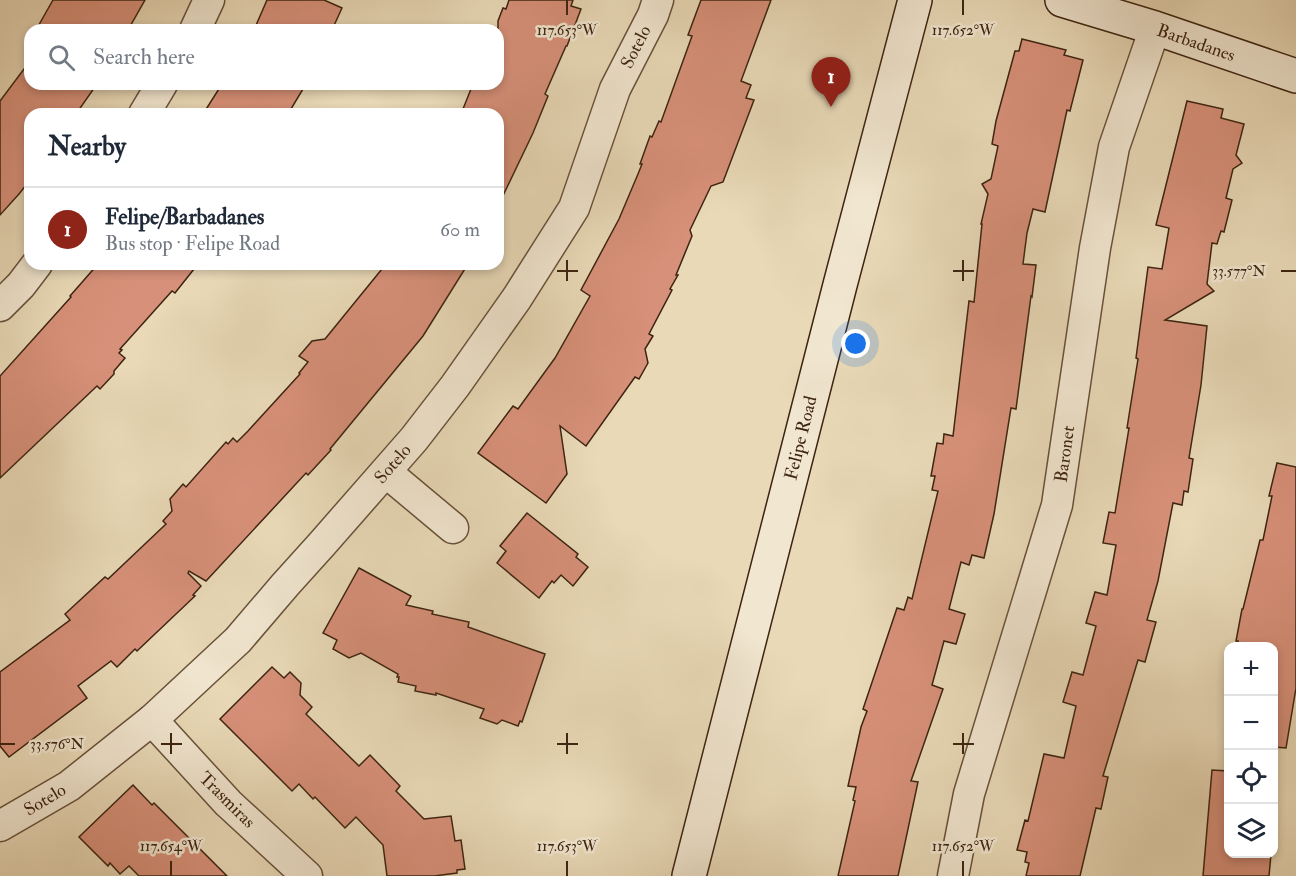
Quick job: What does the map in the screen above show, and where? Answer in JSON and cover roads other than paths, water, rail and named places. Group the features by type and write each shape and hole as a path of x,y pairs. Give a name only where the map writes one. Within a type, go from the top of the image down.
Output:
{"main road":[{"name":"Felipe Road","path":"689,876 915,0"},
{"name":"Barbadanes","path":"1062,0 1155,28 1296,76"}],"street":[{"path":"198,24 209,0"},
{"name":"Sotelo","path":"0,826 69,786 152,720 238,640 414,439 455,386 517,298 574,208 615,89 653,15 658,0"},
{"name":"Baronet","path":"953,876 969,794 1057,505 1095,248 1114,147 1155,28"},
{"path":"148,108 158,90"},
{"path":"0,306 32,270"},
{"path":"387,472 453,528"},
{"name":"Trasmiras","path":"152,720 228,803 307,876"}],"place":[{"name":"Felipe/Barbadanes","path":"831,107"}]}
